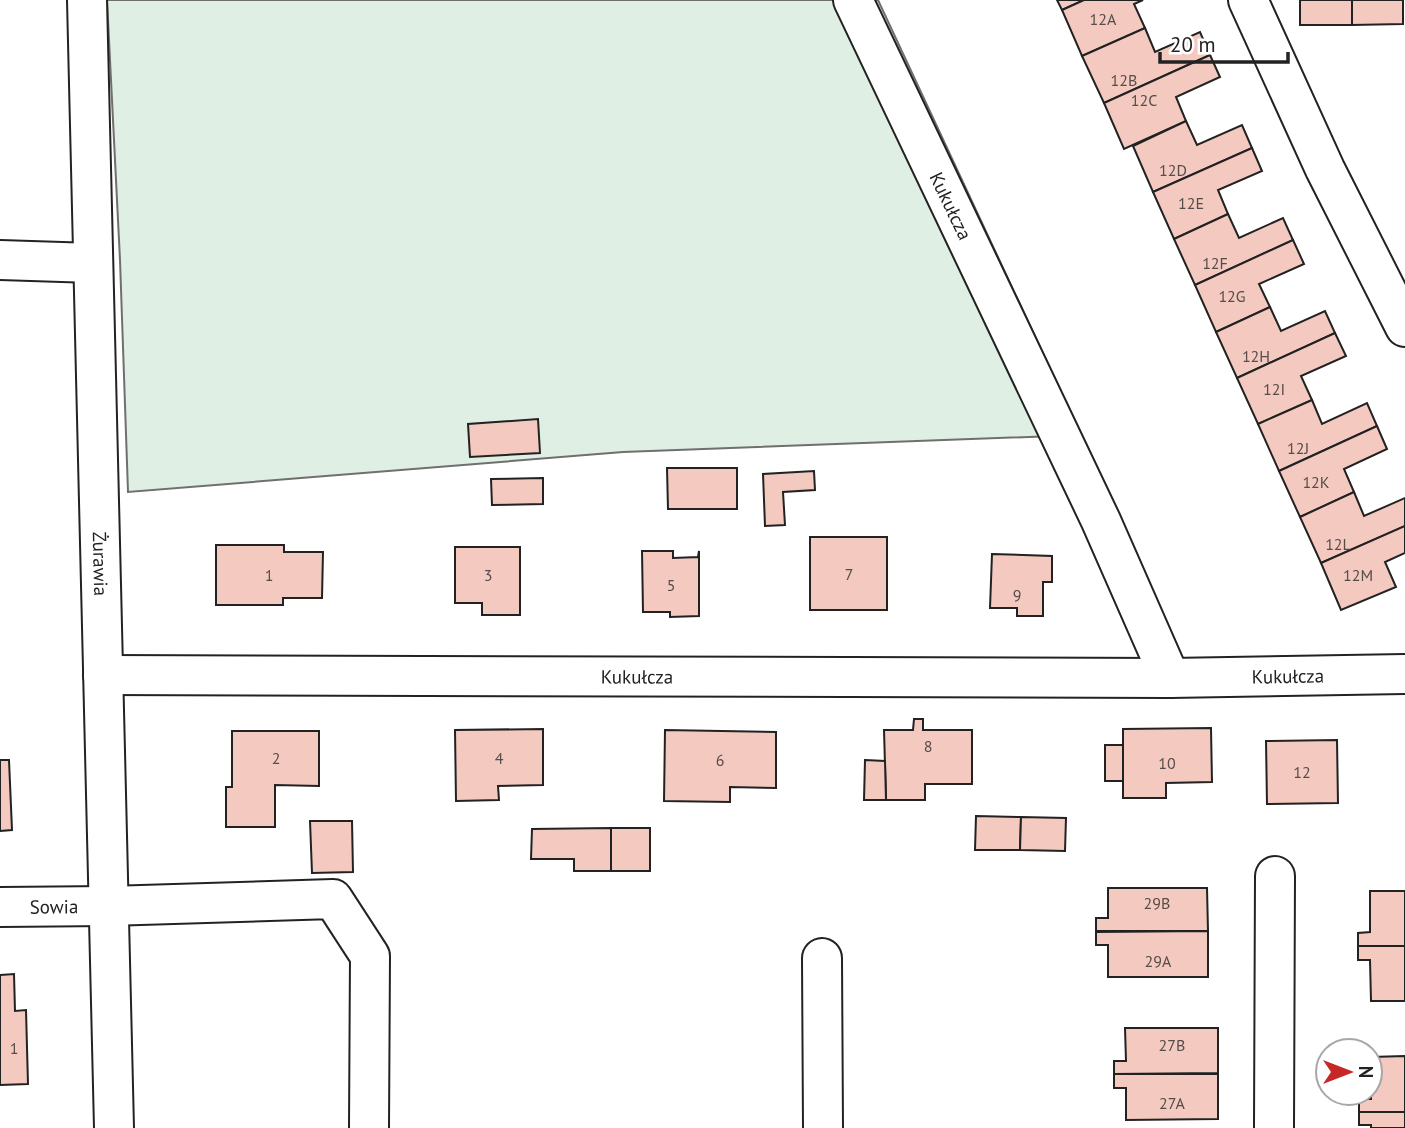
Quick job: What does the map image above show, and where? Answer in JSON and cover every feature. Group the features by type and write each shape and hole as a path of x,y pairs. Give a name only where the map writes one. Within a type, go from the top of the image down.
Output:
{"street":[{"name":"Żurawia","path":"87,0 114,1128"},
{"name":"Kukułcza","path":"853,0 1101,522 1170,678"},
{"path":"1248,0 1325,169 1405,327"},
{"path":"0,260 93,263"},
{"name":"Kukułcza","path":"103,675 1170,678 1405,674"},
{"path":"1274,1128 1275,876"},
{"name":"Sowia","path":"0,907 333,899 370,956 369,1128"},
{"path":"822,958 823,1128"}],"green space":[{"path":"107,0 878,0 1081,435 623,452 128,492"}],"building":[{"path":"1057,0 1084,0 1062,10"},
{"path":"1084,0 1143,0 1134,4 1145,28 1082,56 1062,10"},
{"path":"1300,0 1352,0 1352,25 1300,25"},
{"path":"1352,0 1403,0 1403,24 1352,25"},
{"path":"1145,28 1155,52 1200,32 1210,55 1104,103 1082,56"},
{"path":"1210,55 1220,77 1176,97 1186,121 1124,149 1104,103"},
{"path":"1186,121 1197,145 1242,125 1252,148 1153,192 1133,146"},
{"path":"1252,148 1262,171 1218,190 1228,214 1174,239 1153,192"},
{"path":"1228,214 1239,238 1283,218 1293,240 1195,285 1174,239"},
{"path":"1293,240 1304,264 1259,284 1270,307 1216,332 1195,285"},
{"path":"1270,307 1281,331 1325,311 1335,333 1237,378 1216,332"},
{"path":"1335,333 1346,356 1301,376 1312,400 1258,424 1237,378"},
{"path":"1312,400 1322,424 1367,403 1377,426 1279,471 1258,424"},
{"path":"538,419 540,453 470,457 468,424"},
{"path":"1377,426 1387,449 1344,469 1354,492 1300,517 1279,471"},
{"path":"667,468 737,468 737,509 668,509"},
{"path":"814,471 815,490 783,492 785,525 765,526 763,474"},
{"path":"543,478 543,504 492,505 491,479"},
{"path":"1354,492 1364,516 1405,498 1405,526 1321,563 1300,517"},
{"path":"1405,526 1405,553 1385,562 1396,587 1341,610 1321,563"},
{"path":"810,537 887,537 887,610 810,610"},
{"path":"216,545 284,545 284,552 323,552 322,598 283,598 283,605 216,605"},
{"path":"455,547 520,547 520,615 482,615 482,603 455,603"},
{"path":"642,551 673,551 673,558 698,557 699,551 699,616 670,617 670,612 643,612"},
{"path":"992,554 1052,556 1052,582 1043,582 1043,616 1017,616 1017,608 990,608"},
{"path":"914,719 923,719 923,730 972,730 972,784 925,784 925,800 886,800 884,730 913,730"},
{"path":"1211,728 1212,782 1166,783 1166,798 1123,798 1123,729"},
{"path":"543,729 543,785 498,786 499,800 456,801 455,730"},
{"path":"665,730 776,732 776,788 730,787 730,802 664,801"},
{"path":"232,731 319,731 319,786 275,785 275,827 226,827 226,787 232,787"},
{"path":"1337,740 1338,803 1267,804 1266,741"},
{"path":"1105,745 1123,745 1123,781 1105,781"},
{"path":"0,760 9,760 12,830 0,831"},
{"path":"865,760 885,761 886,800 864,800"},
{"path":"976,816 1021,817 1020,850 975,850"},
{"path":"1021,817 1066,818 1065,851 1020,850"},
{"path":"310,821 352,821 353,872 312,873"},
{"path":"611,828 650,828 650,871 611,871"},
{"path":"611,828 611,871 574,871 574,859 531,859 532,829"},
{"path":"1108,888 1207,888 1208,931 1096,931 1096,918 1108,918"},
{"path":"1370,891 1405,891 1405,946 1358,946 1358,933 1370,932"},
{"path":"1208,931 1208,977 1108,977 1108,945 1096,945 1096,932"},
{"path":"1358,946 1405,946 1405,1001 1371,1001 1370,960 1358,960"},
{"path":"14,974 15,1011 26,1010 28,1084 0,1085 0,975"},
{"path":"1125,1028 1218,1028 1218,1073 1114,1074 1114,1061 1126,1061"},
{"path":"1405,1056 1405,1112 1359,1112 1359,1107 1384,1107 1384,1057"},
{"path":"1114,1074 1218,1074 1218,1119 1126,1120 1126,1088 1114,1088"},
{"path":"1359,1112 1405,1112 1405,1128 1371,1128 1371,1125 1359,1125"}]}
